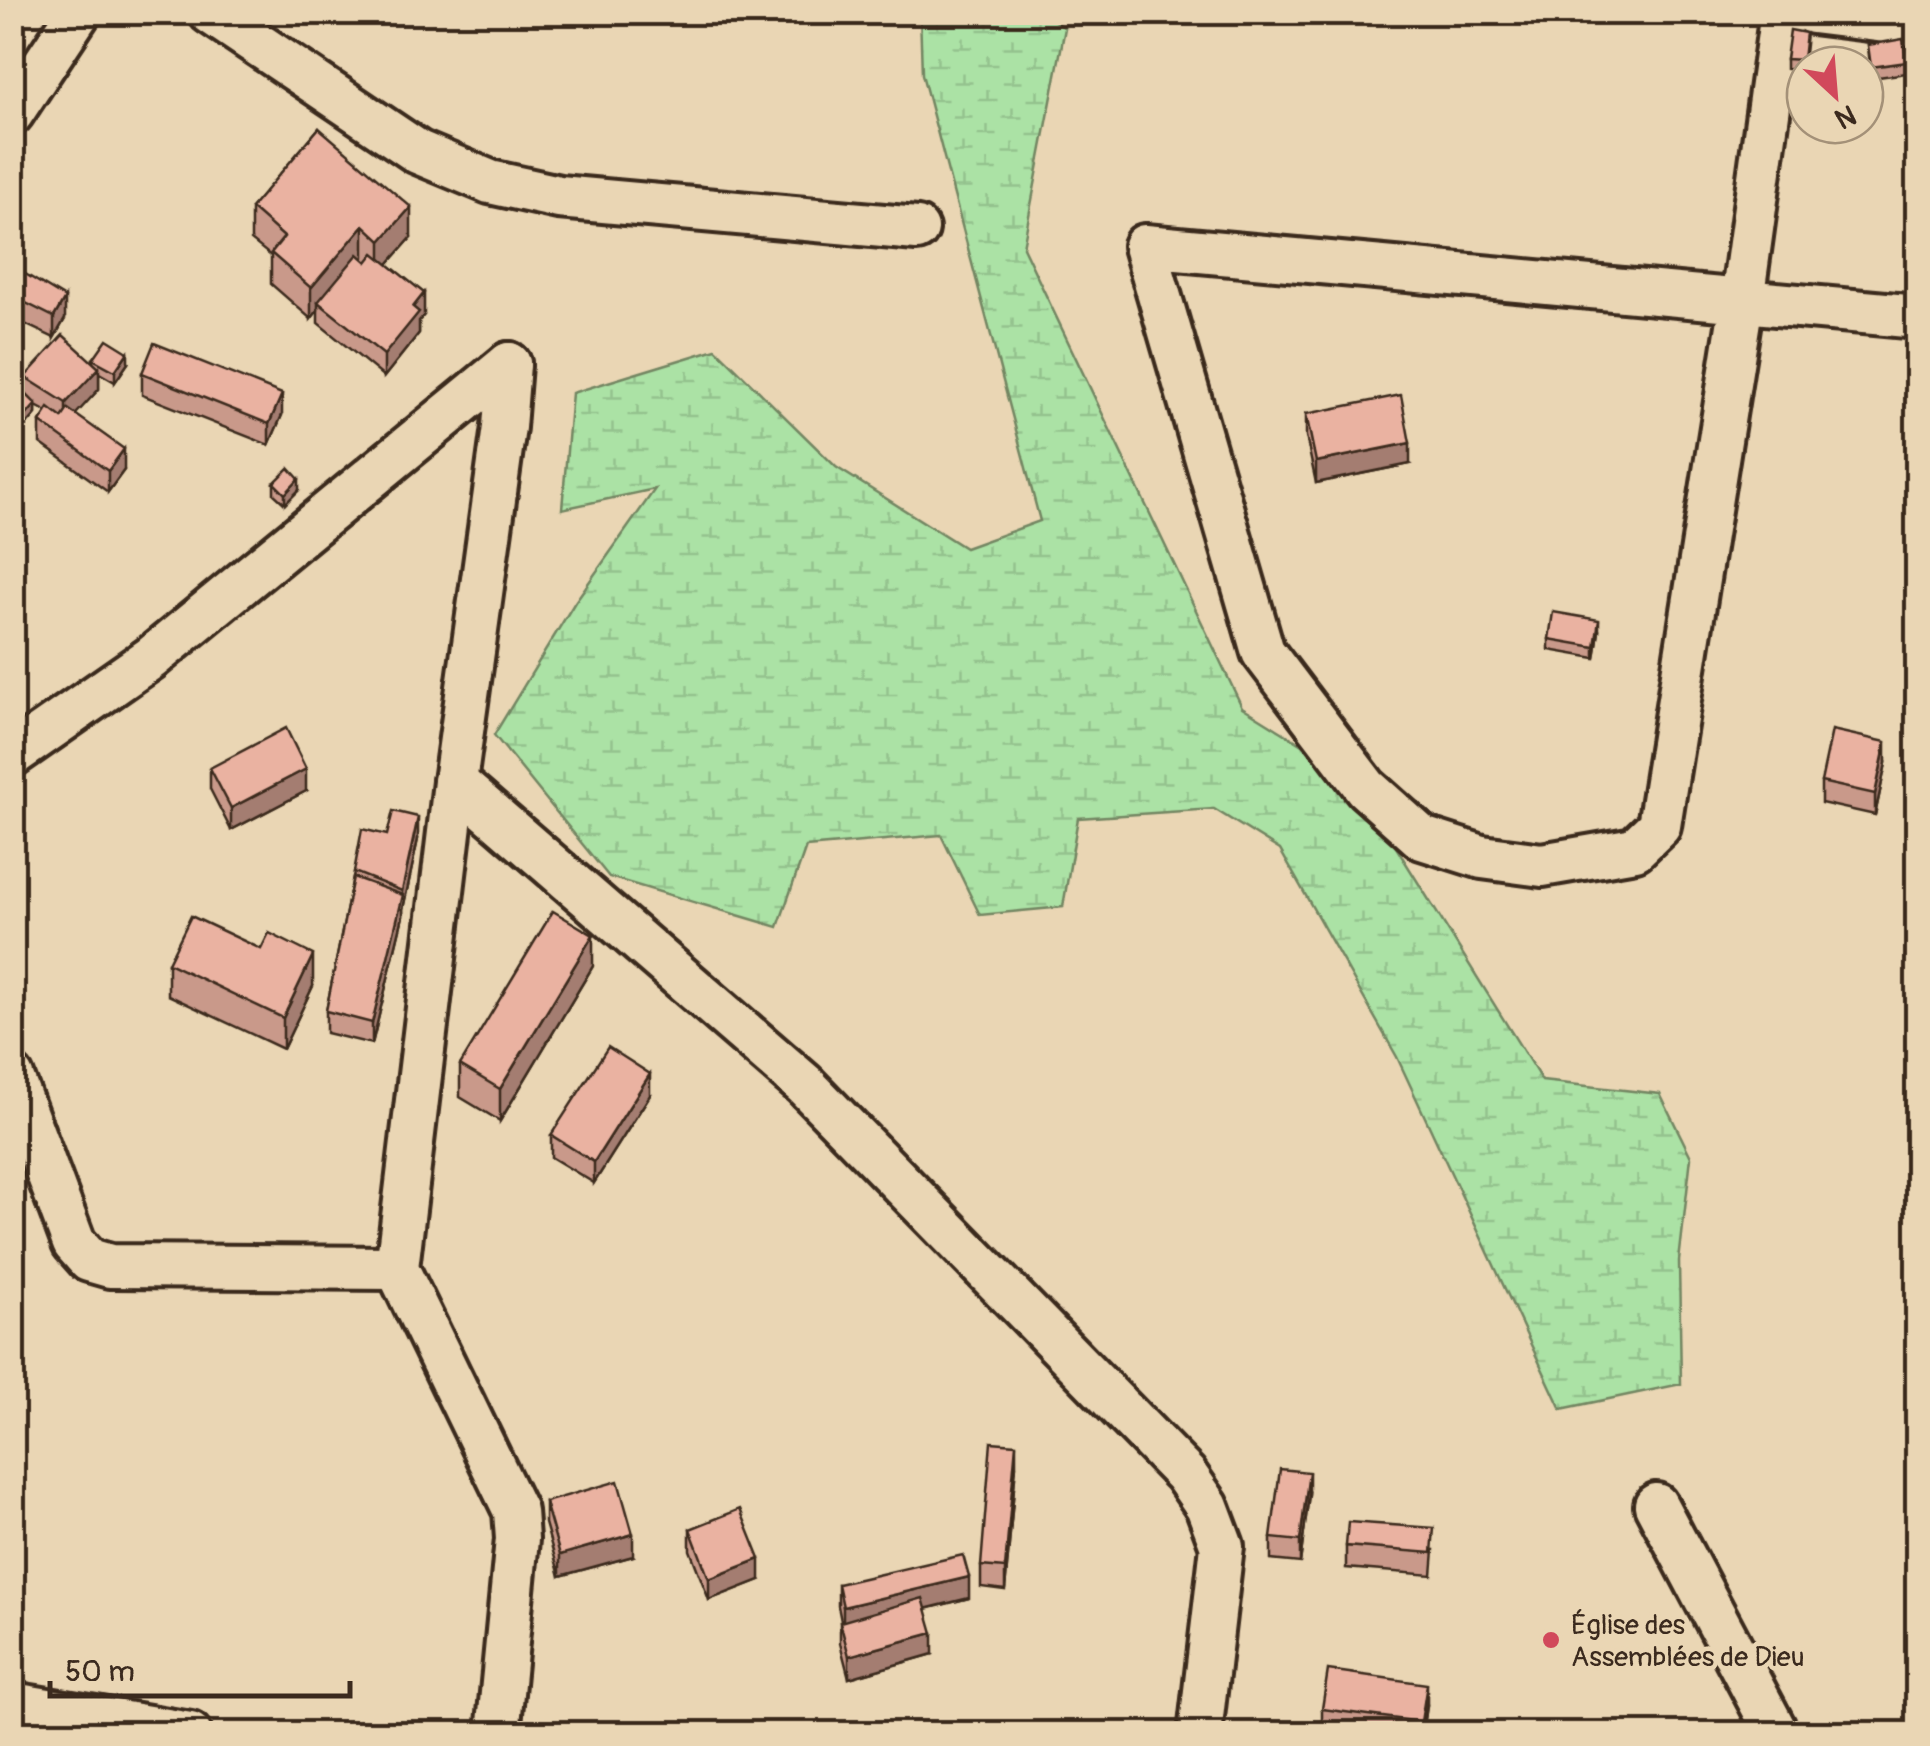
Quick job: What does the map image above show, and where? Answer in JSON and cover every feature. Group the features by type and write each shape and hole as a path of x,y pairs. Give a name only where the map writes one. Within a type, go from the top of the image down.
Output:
{"street":[{"path":"12,113 79,12"},
{"path":"210,12 418,152 490,182 559,196 917,228"},
{"path":"1782,12 1742,302 1658,826 1635,849 1542,865 1482,858 1422,838 1366,788 1264,652 1145,246 1742,302 1918,318"},
{"path":"1812,12 1918,25"},
{"path":"12,755 151,658 509,364 397,1268 514,1511 517,1539 498,1734"},
{"path":"455,782 804,1084 1185,1474 1207,1506 1222,1546 1200,1734"},
{"path":"12,1077 74,1243 89,1260 110,1266 397,1268"},
{"path":"1656,1505 1777,1734"},
{"path":"12,1704 190,1734"}],"green space":[{"path":"920,13 1043,13 1065,28 1023,247 1242,707 1351,775 1542,1081 1660,1094 1691,1157 1679,1261 1681,1384 1561,1409 1397,1057 1280,850 1214,809 1078,818 1063,907 980,915 941,835 806,847 778,927 609,877 494,735 575,602 655,489 562,509 572,393 716,349 836,467 965,548 1040,521 922,74"}],"building":[{"path":"1790,30 1806,33 1805,45 1788,45"},
{"path":"1903,39 1907,62 1885,65 1885,45 1868,45"},
{"path":"319,128 411,207 381,241 364,225 311,288 271,253 284,237 251,208"},
{"path":"374,253 424,293 413,307 419,312 384,355 318,302 358,254 367,262"},
{"path":"12,266 65,298 54,317 12,296"},
{"path":"63,335 99,368 66,403 25,377"},
{"path":"107,339 128,352 115,371 93,359"},
{"path":"154,343 282,394 269,424 142,373"},
{"path":"22,390 36,404 22,420 12,413 12,400"},
{"path":"1401,395 1410,443 1316,462 1306,414"},
{"path":"49,408 62,418 68,409 124,449 108,471 40,422"},
{"path":"289,468 299,479 285,494 274,483"},
{"path":"1553,612 1599,620 1595,647 1549,639"},
{"path":"286,728 306,769 231,808 210,768"},
{"path":"1832,730 1886,742 1875,794 1821,782"},
{"path":"393,811 418,817 402,891 354,872 362,829 387,835"},
{"path":"353,877 403,895 372,1023 326,1011"},
{"path":"553,911 593,935 500,1089 460,1065"},
{"path":"191,916 261,949 269,933 313,955 283,1018 168,963"},
{"path":"608,1047 650,1074 594,1162 551,1135"},
{"path":"991,1442 1016,1444 1005,1568 981,1566"},
{"path":"1280,1469 1309,1472 1300,1541 1271,1538"},
{"path":"618,1481 633,1534 560,1555 545,1502"},
{"path":"740,1509 760,1559 709,1579 690,1529"},
{"path":"1348,1522 1434,1528 1432,1553 1346,1546"},
{"path":"963,1555 969,1577 843,1607 838,1584"},
{"path":"923,1598 933,1633 849,1656 840,1622"},
{"path":"1328,1670 1427,1684 1421,1722 1322,1709"}],"place":[{"name":"Église des Assemblées de Dieu","path":"1551,1640"}]}
